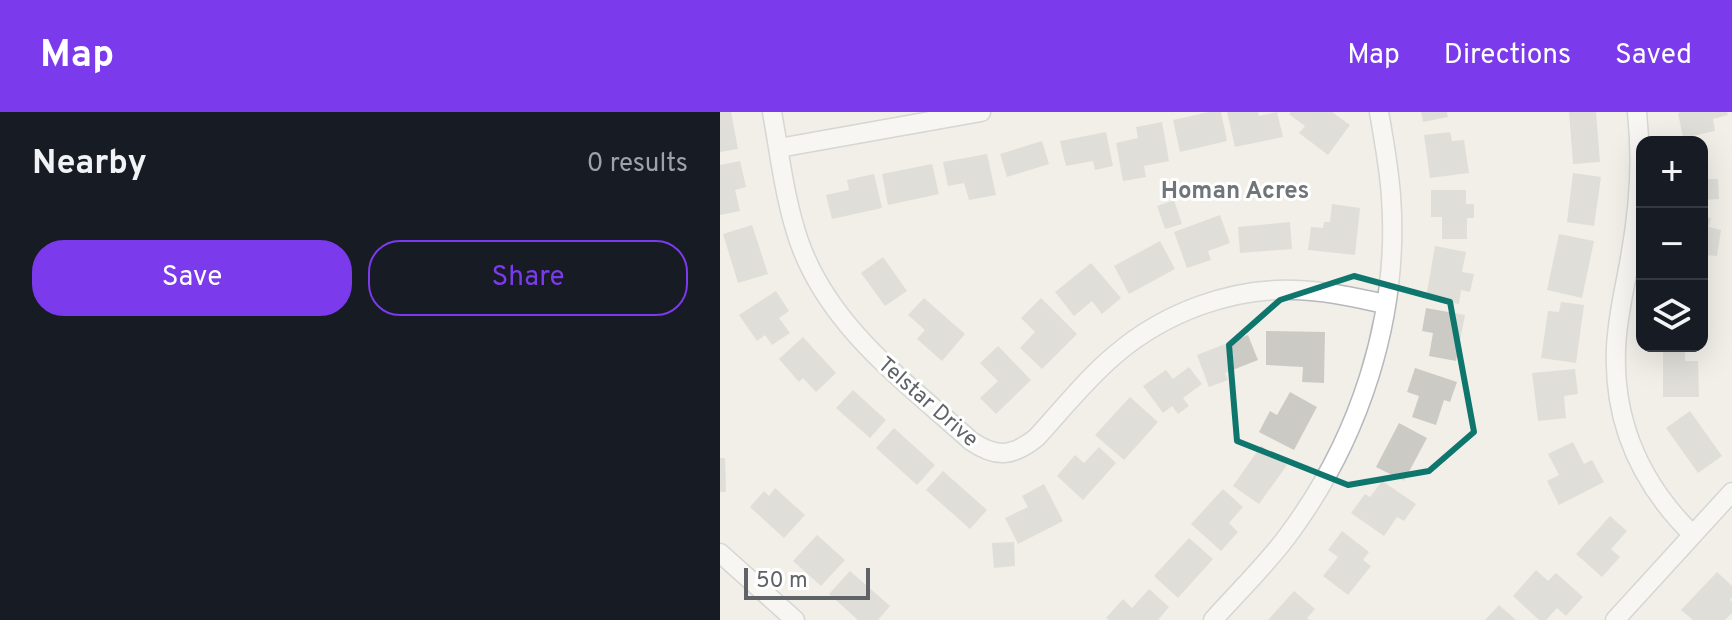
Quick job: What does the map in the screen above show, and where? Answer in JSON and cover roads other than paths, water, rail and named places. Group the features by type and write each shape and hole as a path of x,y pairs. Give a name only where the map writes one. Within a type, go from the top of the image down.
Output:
{"street":[{"name":"Telstar Drive","path":"772,112 799,243 816,280 839,316 865,346 971,441 991,452 1003,454 1026,446 1092,376 1124,348 1164,321 1207,304 1246,293 1279,289 1331,293 1386,304"},
{"path":"779,148 981,112"},
{"path":"1213,620 1284,540 1328,474 1361,403 1386,304 1392,246 1391,198 1379,112"},
{"path":"1637,112 1639,169 1632,249 1618,325 1617,389 1625,429 1644,472 1672,514 1693,535"},
{"path":"1615,620 1732,492"},
{"path":"720,553 795,620"}],"district":[{"name":"Homan Acres","path":"1235,190"}]}
